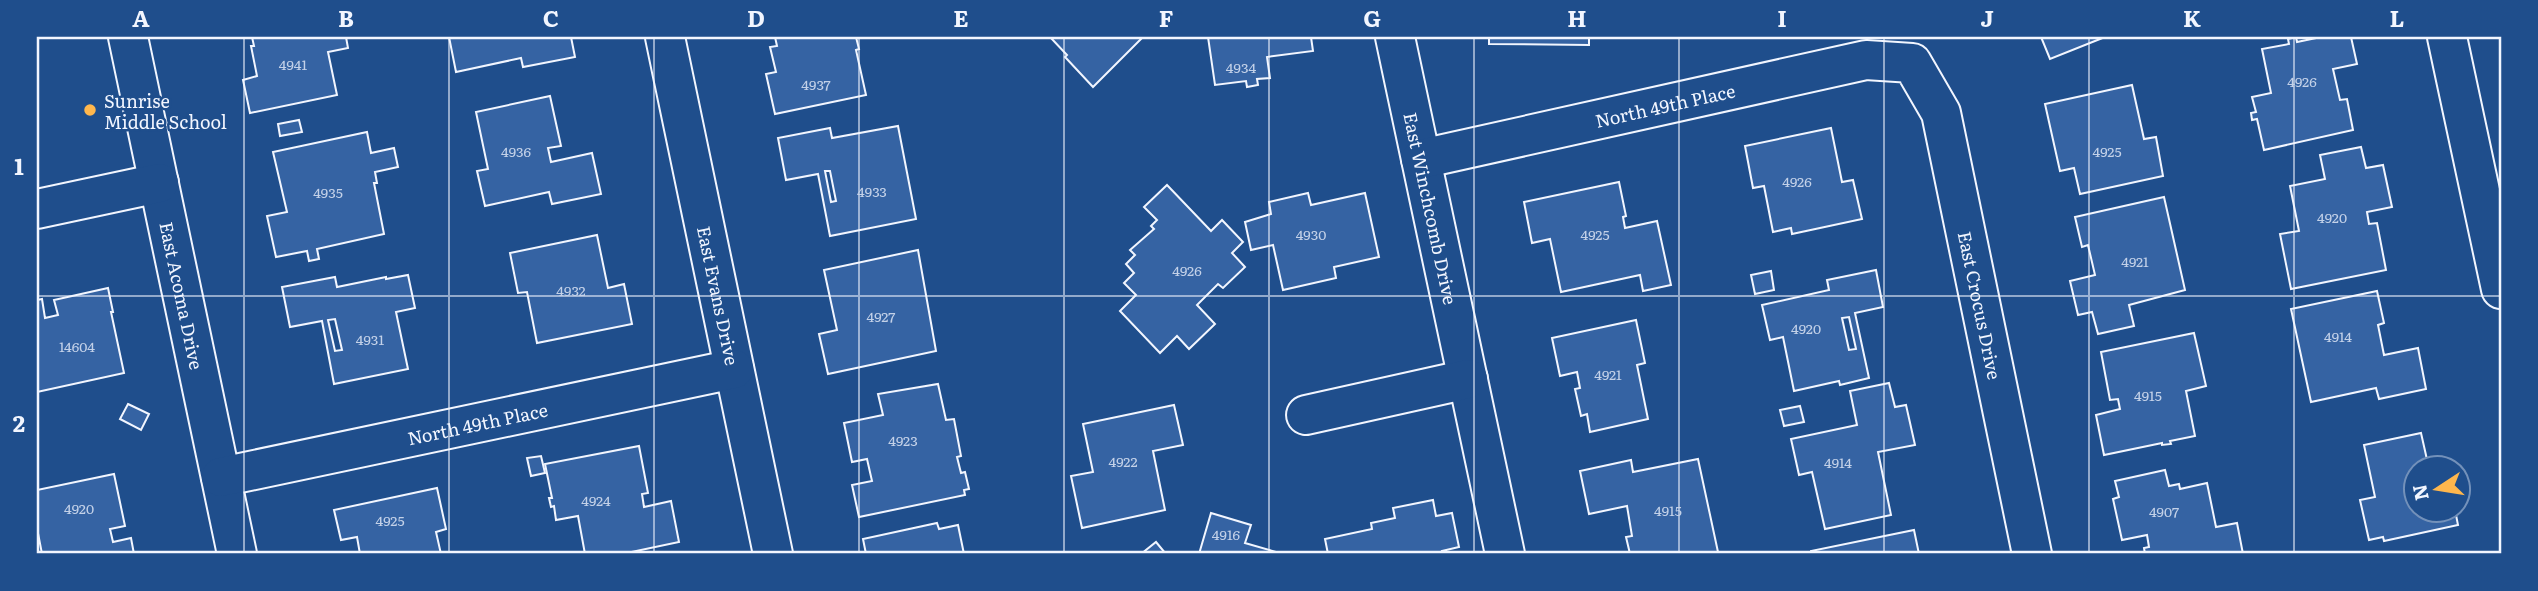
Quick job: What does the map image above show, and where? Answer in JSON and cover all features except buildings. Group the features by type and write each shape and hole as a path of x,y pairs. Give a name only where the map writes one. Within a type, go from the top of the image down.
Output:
{"street":[{"name":"East Acoma Drive","path":"128,37 237,554"},
{"name":"East Evans Drive","path":"665,37 773,554"},
{"name":"East Winchcomb Drive","path":"1395,37 1505,554"},
{"path":"2447,37 2501,289"},
{"name":"North 49th Place","path":"1421,159 1866,60 1912,63"},
{"name":"East Crocus Drive","path":"1912,63 1941,113 2032,554"},
{"path":"37,209 159,184"},
{"name":"North 49th Place","path":"221,477 734,369"},
{"path":"1306,415 1468,379"}],"place":[{"name":"Sunrise Middle School","path":"90,110"}]}
